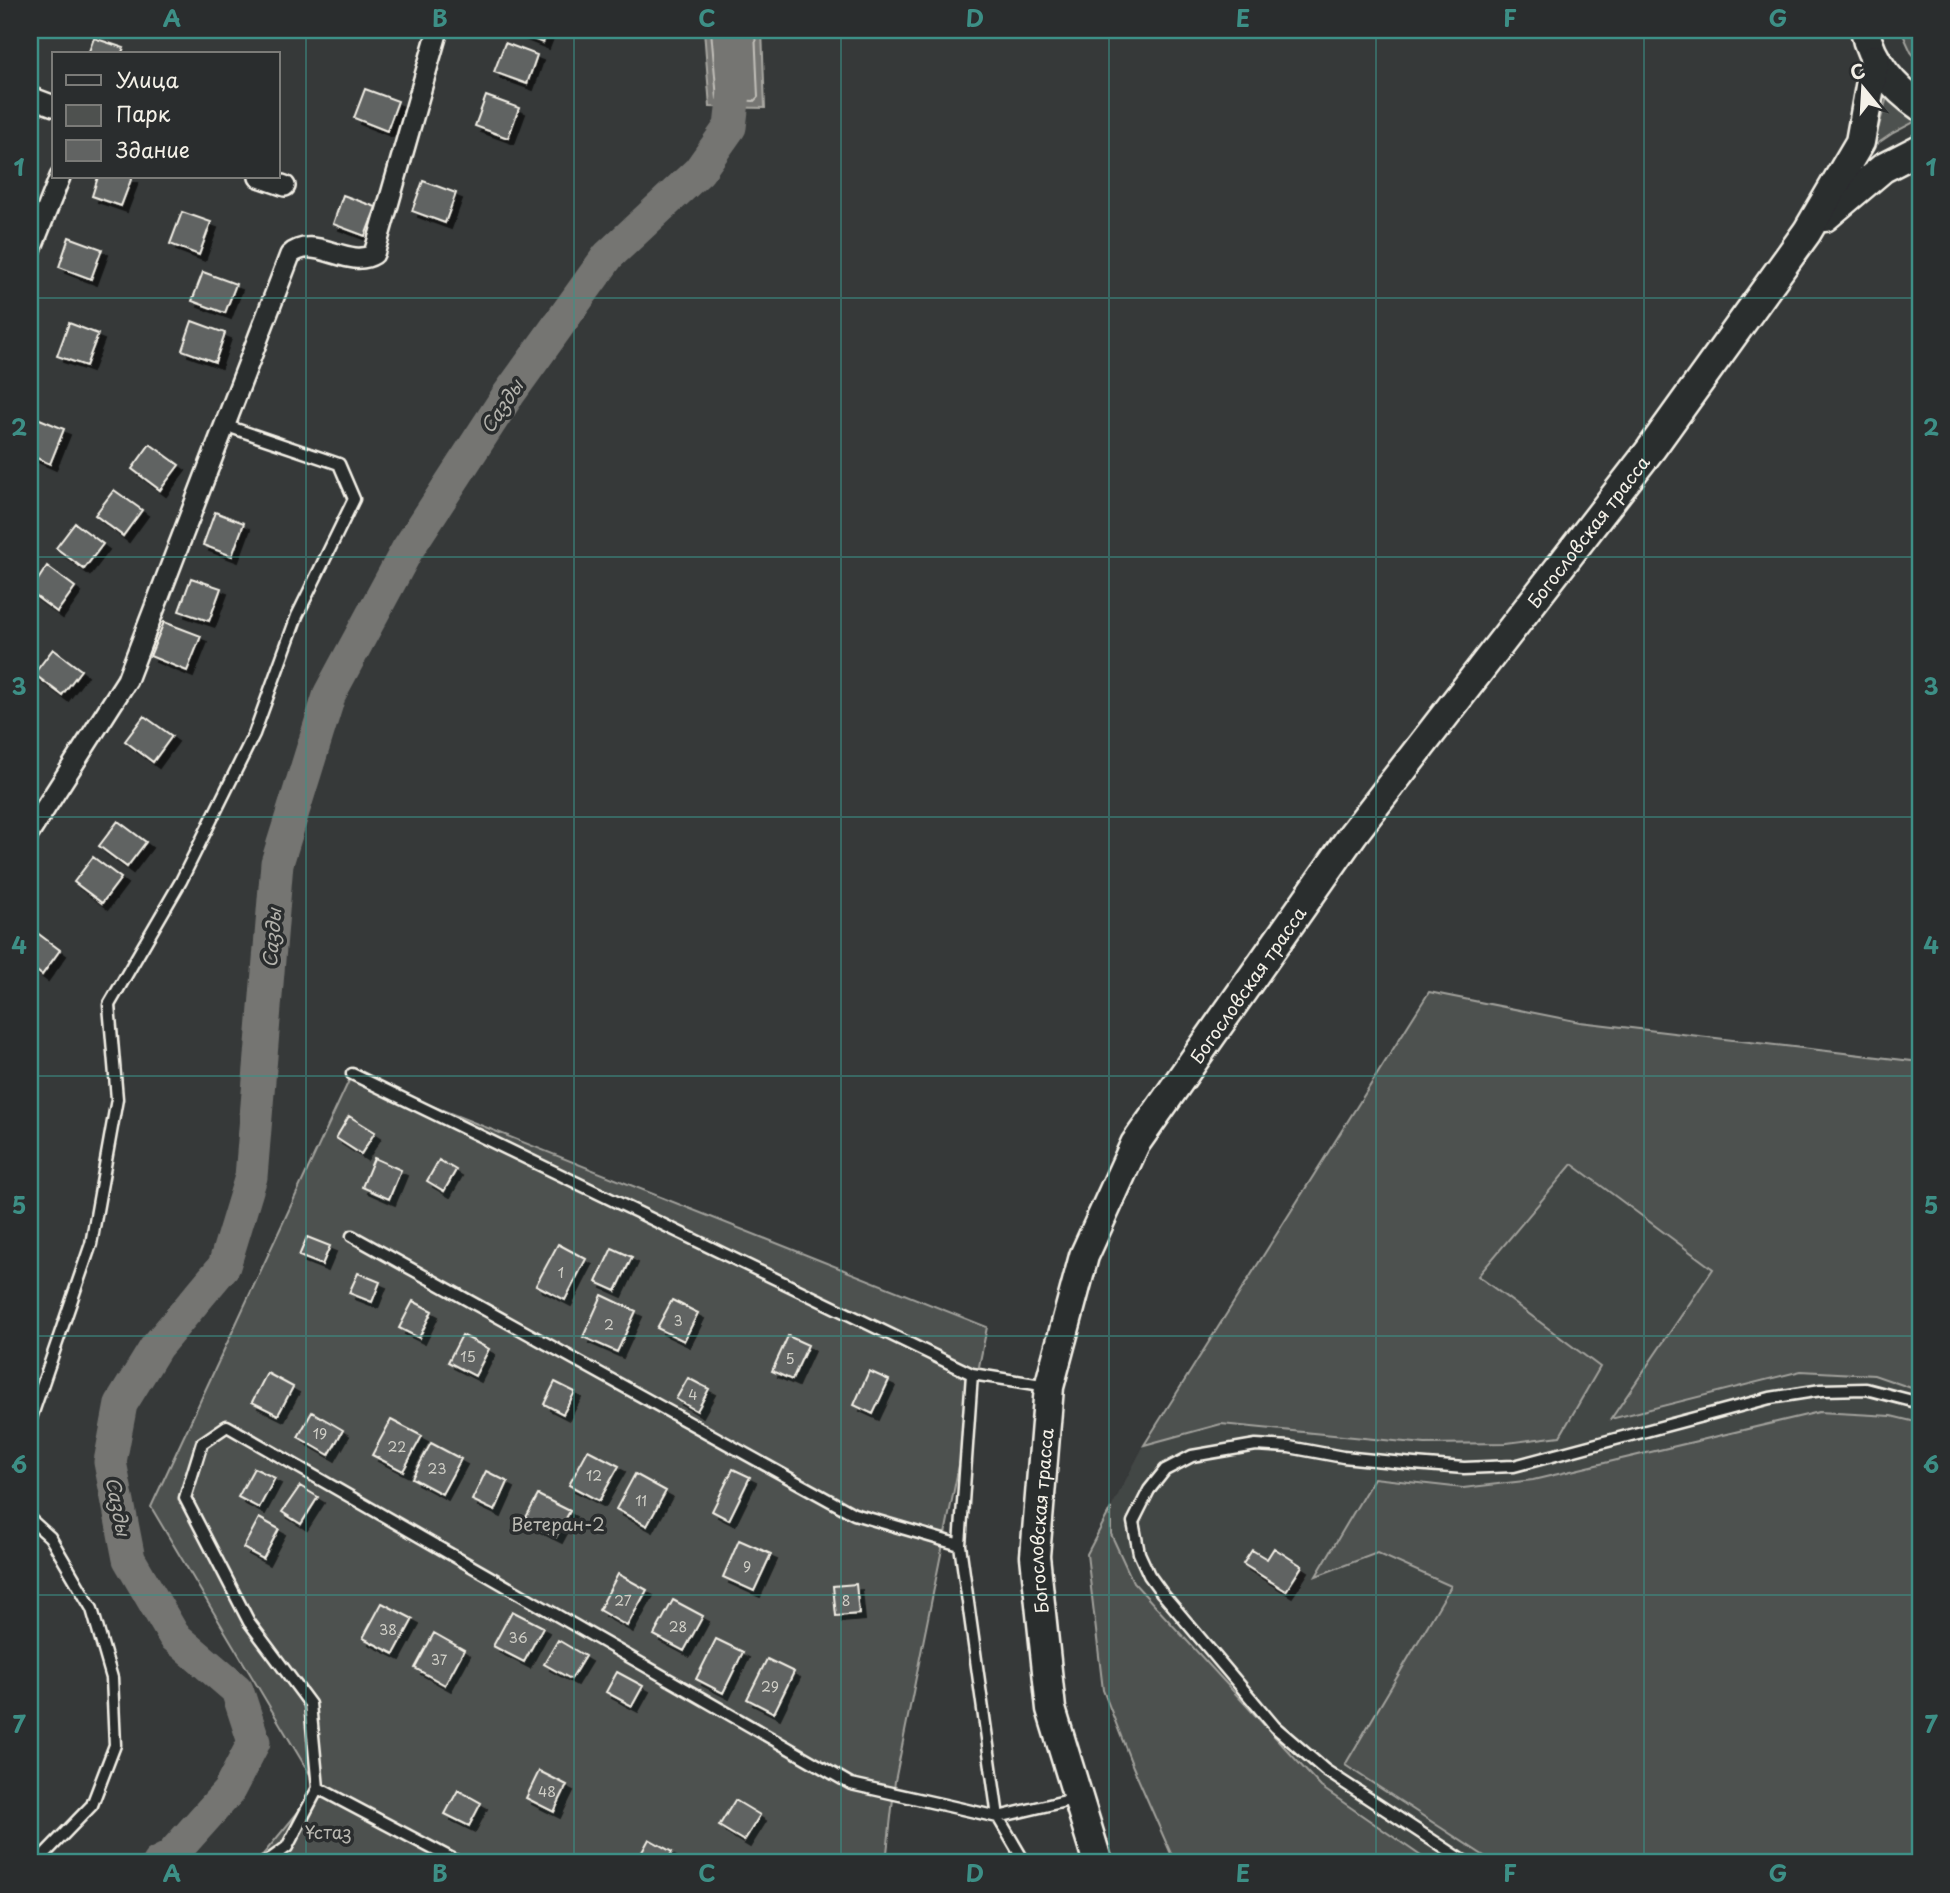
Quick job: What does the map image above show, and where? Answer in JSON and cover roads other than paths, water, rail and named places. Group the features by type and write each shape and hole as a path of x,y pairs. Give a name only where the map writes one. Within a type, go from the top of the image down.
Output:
{"main road":[{"path":"1866,39 1902,94 1920,106"},
{"path":"1807,232 1860,142 1866,39"},
{"path":"1807,232 1883,167 1920,149"},
{"name":"Богословская трасса","path":"1098,1863 1051,1709 1035,1556 1049,1387 1084,1256 1135,1144 1353,834 1651,449 1807,232"}],"street":[{"path":"30,832 127,680 290,255 296,249 306,247 360,259 374,254 438,30"},
{"path":"30,97 52,105"},
{"path":"30,252 60,178"},
{"path":"262,178 285,186"}],"lane":[{"path":"30,1419 91,1244 117,1099 109,1005 181,881 254,734 297,616 354,499 339,464 224,425"},
{"path":"352,1074 972,1374 1049,1387"},
{"path":"352,1236 853,1514 960,1545"},
{"path":"972,1374 960,1545 998,1817 1025,1863"},
{"path":"1467,1863 1325,1770 1275,1727 1162,1593 1149,1575 1139,1553 1133,1522 1149,1490 1165,1470 1192,1456 1256,1445 1414,1464 1464,1468 1514,1466 1770,1398 1821,1390 1866,1389 1920,1404"},
{"path":"265,1863 287,1847 318,1788 310,1704 249,1622 185,1498 202,1443 227,1426 851,1784 998,1817 1078,1798"},
{"path":"30,1519 50,1537 92,1609 112,1678 114,1745 92,1805 36,1863"},
{"path":"318,1788 460,1863"}],"water":[{"path":"704,30 762,30 765,108 710,107"}],"waterway":[{"name":"Сазды","path":"158,1863 170,1857 228,1792 254,1742 237,1690 174,1636 129,1559 110,1462 121,1404 156,1347 224,1266 251,1177 277,863 330,693 407,550 506,398 608,256 699,171 730,127 736,75 735,30"}],"park label":[{"name":"Ветеран-2","path":"558,1523"},
{"name":"Ұстаз","path":"328,1831"}]}
